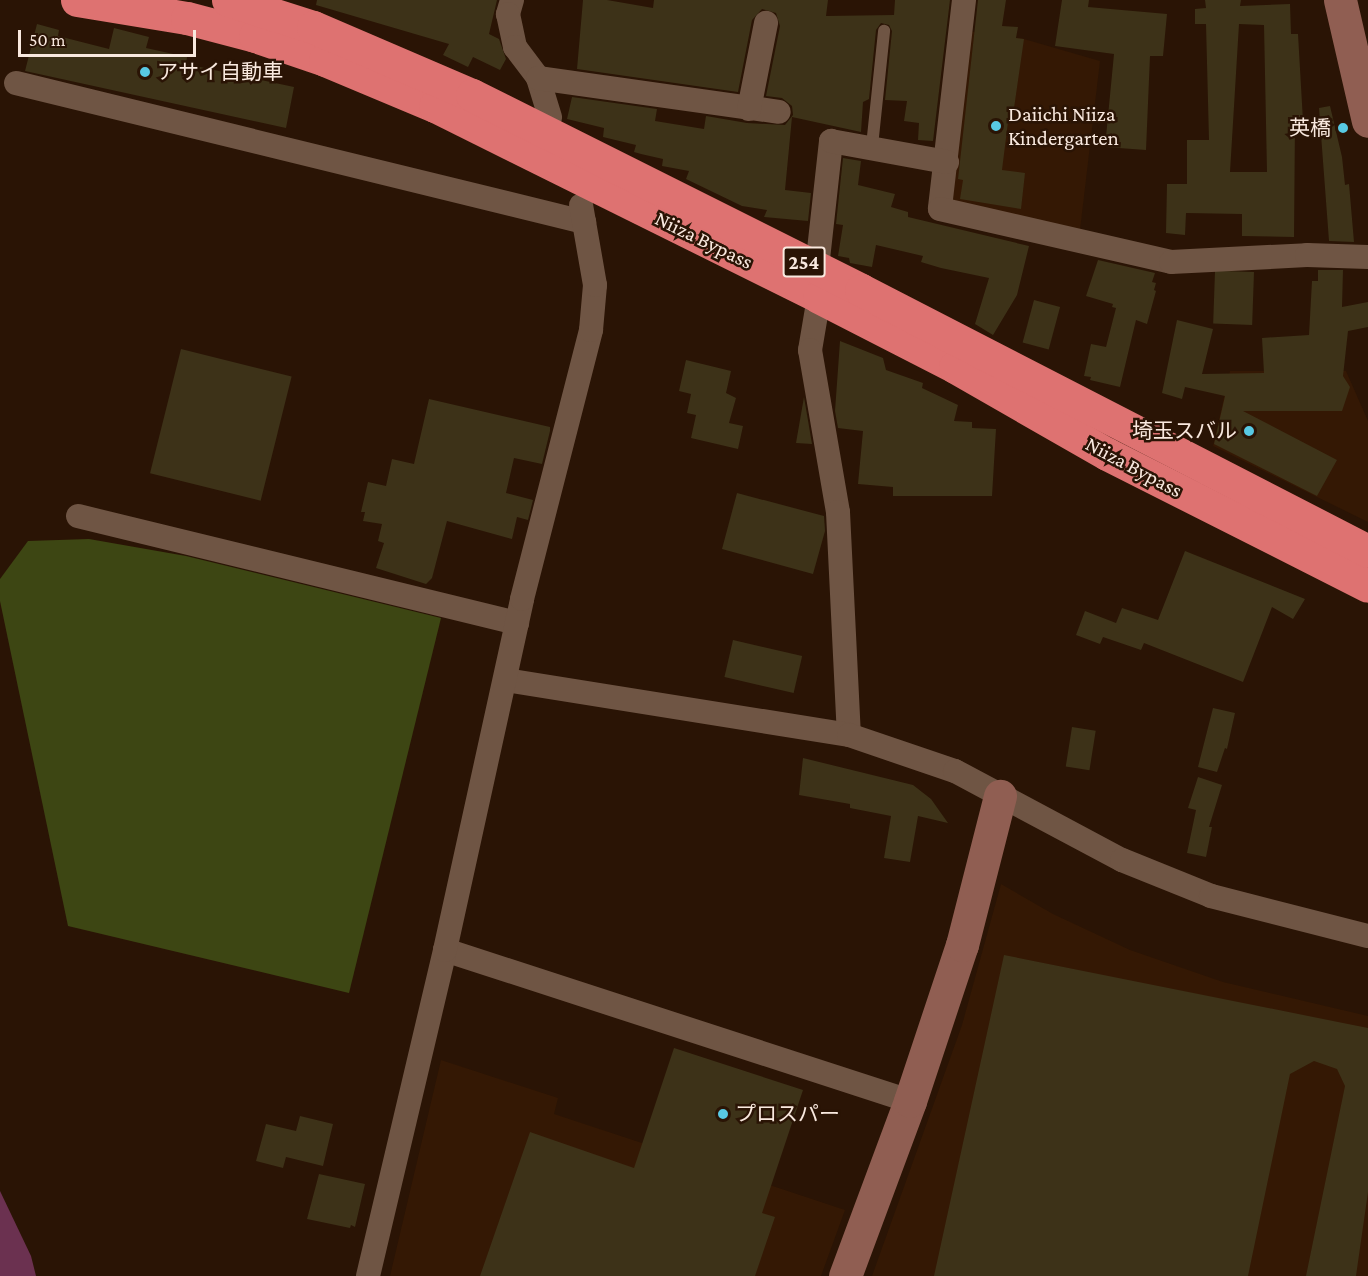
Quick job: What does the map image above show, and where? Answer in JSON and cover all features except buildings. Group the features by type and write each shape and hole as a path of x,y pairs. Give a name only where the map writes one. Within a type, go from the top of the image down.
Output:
{"highway":[{"name":"Niiza Bypass","path":"77,0 222,26 291,47 352,71 466,120 818,283 1368,551"},
{"name":"Niiza Bypass","path":"228,0 322,31 472,95 818,283 954,367 1107,454 1368,586"}],"street":[{"path":"512,0 508,14 515,47 538,78 550,117"},
{"path":"964,0 940,209 1171,262 1307,255 1368,257"},
{"path":"1340,0 1368,121"},
{"path":"749,109 766,23"},
{"path":"538,78 779,112"},
{"path":"16,83 583,214 596,285 591,330 518,623 445,950 368,1276"},
{"path":"849,735 838,512 810,350 831,141 872,146 947,162"},
{"path":"78,516 518,623"},
{"path":"506,680 849,735 955,771 1122,861 1212,896 1368,936"},
{"path":"845,1276 910,1101 962,945 1000,796"},
{"path":"445,950 910,1101"}],"lane":[{"path":"872,146 884,31"}],"shaded area":[{"path":"967,31 1024,39 1100,61 1080,230 948,202"},
{"path":"1230,371 1346,371 1368,421 1368,522 1213,446"},
{"path":"1001,884 1053,914 1130,950 1223,982 1368,1016 1368,1276 872,1276 962,1025"},
{"path":"441,1060 558,1098 554,1114 845,1210 821,1276 390,1276"},
{"path":"0,1191 31,1256 36,1276 0,1276"}],"green space":[{"path":"89,539 186,556 441,618 349,993 68,926 0,601 0,579 28,541"}],"place":[{"name":"アサイ自動車","path":"145,72"},
{"name":"Daiichi Niiza Kindergarten","path":"996,126"},
{"name":"英橋","path":"1343,128"},
{"name":"埼玉スバル","path":"1249,431"},
{"name":"プロスパー","path":"723,1114"}]}
